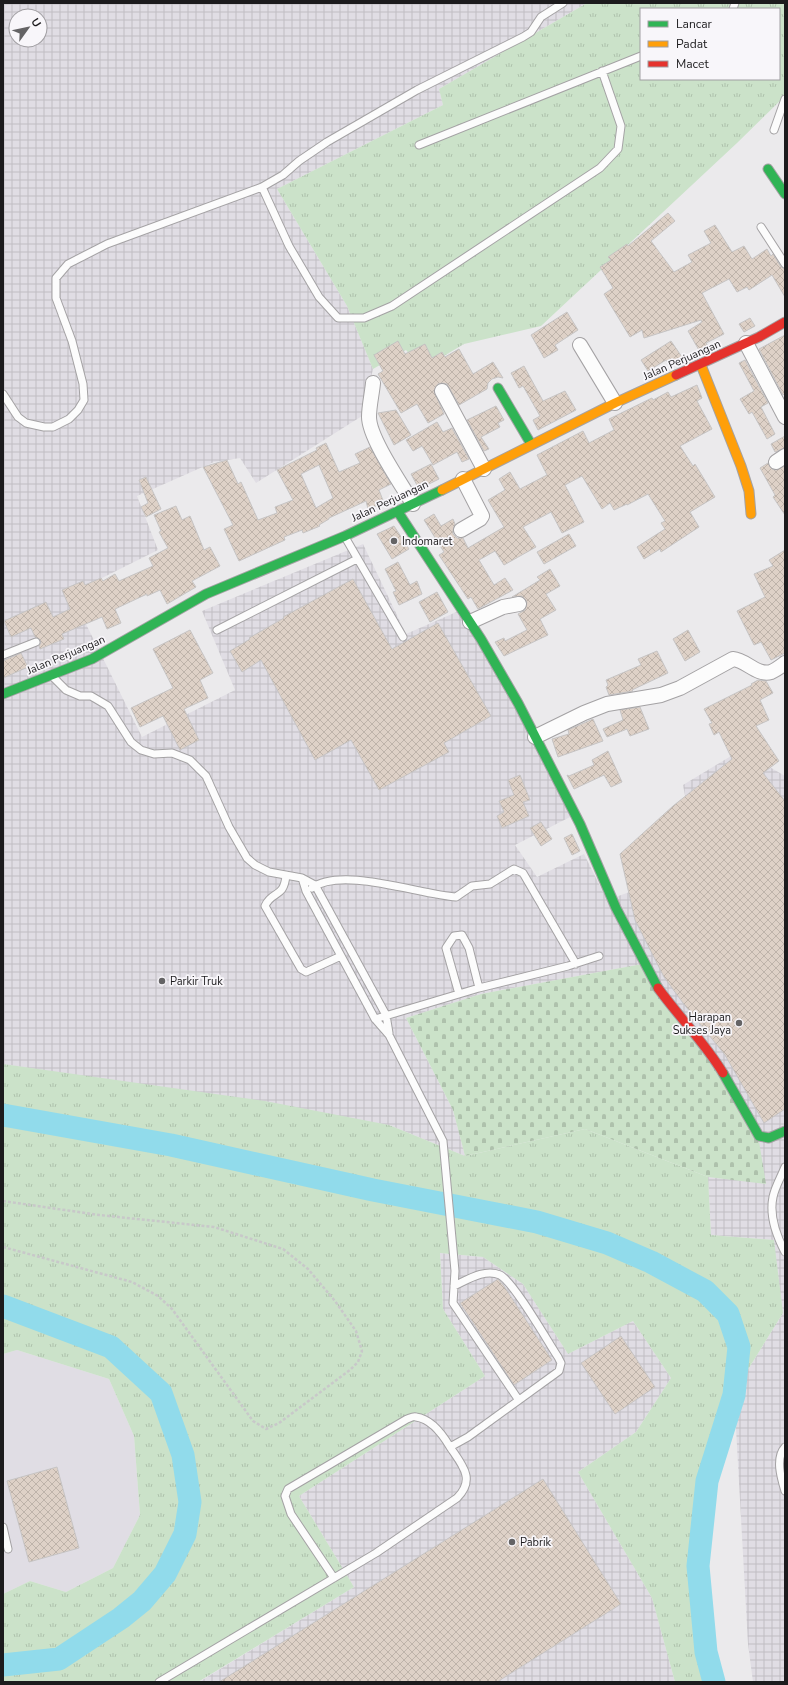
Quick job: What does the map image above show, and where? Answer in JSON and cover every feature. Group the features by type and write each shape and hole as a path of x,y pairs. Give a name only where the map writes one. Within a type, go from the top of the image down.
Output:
{"street":[{"path":"768,169 785,194"},
{"name":"Jalan Perjuangan","path":"3,694 104,654 206,594 345,536 398,512 531,444 615,403 701,365 785,322"},
{"path":"746,343 785,417"},
{"path":"580,345 615,403"},
{"path":"701,365 741,466 749,491 751,514"},
{"path":"373,383 369,417 371,428 376,440 413,504"},
{"path":"498,388 531,444"},
{"path":"442,391 484,468"},
{"path":"461,530 480,519 482,516 463,479"},
{"path":"398,512 470,622 505,679 585,833 616,908 661,993 716,1061 759,1136 769,1138 785,1131"},
{"path":"470,622 504,607 519,604"},
{"path":"535,737 584,713 607,704 661,694 680,688 733,658 738,659 761,672 771,672 785,663"}],"lane":[{"path":"3,394 18,417 26,423 44,427 53,427 68,419 78,410 84,400 83,384 72,341 56,298 56,278 68,264 106,244 262,187 283,176 299,161 327,142 417,90 524,37 531,32 541,17 563,3"},
{"path":"419,145 640,56"},
{"path":"262,187 289,246 319,297 338,318 364,318 392,306 600,168 618,149 621,126 602,71"},
{"path":"774,130 785,99"},
{"path":"761,227 785,264"},
{"path":"345,536 403,637"},
{"path":"217,630 357,559"},
{"path":"3,655 36,642"},
{"path":"51,675 66,690 80,696 91,696 108,706 131,742 141,750 154,754 172,753 190,760 206,776 229,827 247,858 255,865 269,872 302,878 315,885 386,1015 389,1035"},
{"path":"306,891 315,885 332,881 391,884 456,897 472,886 490,884 514,869 519,870 523,873 576,964"},
{"path":"286,875 285,886 267,901 265,906 300,969 306,972 341,956"},
{"path":"302,878 306,891 375,1019 389,1035 443,1141 455,1271 453,1303 456,1310 518,1399"},
{"path":"459,994 446,948 454,936 462,935 469,948 479,988"},
{"path":"375,1019 479,988 576,964 599,956"},
{"path":"785,1167 773,1197 775,1230 785,1252"},
{"path":"450,1447 468,1437 518,1399 559,1371 561,1363 511,1285 500,1275 479,1274 454,1286"},
{"path":"159,1682 334,1578 376,1553 457,1498 464,1490 466,1472 436,1427 416,1416 407,1419 288,1489 285,1496 291,1514 334,1578"},
{"path":"785,1447 780,1456 780,1460 785,1490"},
{"path":"3,1526 8,1549"}],"path":[{"path":"3,1201 99,1216 214,1227 283,1249 308,1269 335,1300 356,1331 362,1351 358,1362 350,1370 279,1423 266,1429 253,1421 172,1309 158,1296 132,1282 3,1247"}],"shaded area":[{"path":"3,3 587,3 439,89 443,105 277,189 347,306 373,369 362,416 256,483 240,458 214,462 137,496 158,550 88,585 79,610 142,737 235,690 202,611 363,544 406,634 461,610 574,815 515,845 537,877 584,854 607,900 658,882 694,843 683,785 741,750 785,776 785,1682 753,1682 748,1644 734,1392 783,1313 773,1240 711,1235 708,1177 766,1183 642,964 481,994 406,1018 453,1110 465,1156 389,1125 3,1064"},
{"path":"440,1253 483,1257 523,1284 568,1354 633,1321 671,1378 636,1432 578,1472 652,1598 675,1682 199,1682 354,1587 299,1496 485,1376 443,1309"},
{"path":"17,1350 109,1379 134,1436 140,1515 113,1568 66,1592 30,1581 3,1594 3,1354"}],"green space":[{"path":"587,3 785,3 785,96 737,143 541,326 464,344 422,369 406,350 373,369 347,306 277,189 443,105 439,89"},
{"path":"642,964 755,1117 766,1184 708,1177 585,1129 465,1156 453,1110 406,1018 481,994"},
{"path":"3,1064 265,1101 389,1125 465,1156 585,1129 708,1177 711,1235 774,1240 783,1313 734,1392 707,1481 698,1566 706,1652 714,1682 675,1682 652,1598 578,1472 636,1432 671,1378 633,1321 568,1354 523,1284 483,1257 440,1253 443,1309 485,1376 299,1496 354,1587 198,1682 3,1682 3,1594 30,1581 66,1592 113,1568 140,1515 134,1436 109,1379 17,1350 3,1354","holes":["203,1153 228,1158 387,1193 330,1182","15,1311 91,1339 92,1340 46,1325"]}],"building":[{"path":"668,213 675,221 651,241 674,272 692,262 688,255 711,243 704,231 715,225 732,252 744,246 752,259 767,249 771,256 773,254 781,267 785,269 785,297 772,275 749,290 747,287 737,292 729,279 702,293 724,334 706,343 709,348 700,352 688,331 702,322 701,320 644,338 642,330 630,337 604,294 613,288 600,267 611,260 608,257 627,244 628,246"},
{"path":"567,312 578,330 555,345 558,350 544,358 531,335"},
{"path":"750,318 755,326 744,332 739,324"},
{"path":"785,335 785,393 783,395 759,349"},
{"path":"398,341 405,354 425,344 432,358 442,352 445,357 459,349 473,374 493,362 503,378 498,377 492,379 488,383 487,389 459,405 447,384 438,384 434,391 444,414 428,423 417,404 401,413 378,374 383,371 374,355"},
{"path":"671,341 682,357 669,365 666,360 648,371 641,360"},
{"path":"745,360 768,403 761,407 775,434 767,439 752,412 749,414 740,399 754,391 739,363"},
{"path":"524,366 543,401 565,391 576,410 538,430 533,420 540,416 523,386 519,388 511,373"},
{"path":"697,385 702,398 697,401 712,429 680,446 693,466 695,464 715,497 690,512 699,527 661,552 660,549 644,559 637,547 665,529 661,523 665,521 648,494 614,510 610,503 602,509 582,476 565,485 584,522 562,533 551,512 523,527 536,547 504,565 495,551 479,560 494,585 505,578 513,590 478,609 471,597 468,599 439,555 444,552 424,520 434,514 441,526 453,519 455,524 453,534 457,538 463,538 468,548 504,527 488,500 505,490 499,479 510,472 520,489 547,475 537,455 583,431 589,443 614,430 609,419 652,398 653,400 668,392 671,397"},
{"path":"496,406 504,420 498,423 500,427 481,437 489,449 484,451 467,420"},
{"path":"396,410 411,435 394,445 378,413"},
{"path":"437,422 443,432 452,428 469,459 462,462 457,452 433,465 422,446 413,451 406,440"},
{"path":"785,436 785,448 775,452 771,444"},
{"path":"326,443 339,472 360,463 355,454 370,447 391,484 379,490 384,503 368,509 366,501 329,518 319,525 320,526 303,533 302,530 284,537 285,540 239,561 224,529 233,525 203,467 227,460 238,484 241,482 258,520 277,513 275,507 293,500 277,470 317,450 316,448","holes":["319,465 333,498 316,508 301,474"]},
{"path":"768,463 772,469 776,470 785,466 785,515 773,497 775,495 760,468"},
{"path":"431,464 439,479 419,489 411,474"},
{"path":"146,477 161,509 146,517 141,507 148,503 139,480"},
{"path":"176,506 182,520 190,516 204,550 210,547 220,566 192,581 196,587 167,604 160,590 147,596 147,594 115,609 121,623 107,629 102,617 62,634 64,639 40,649 40,640 35,637 31,628 11,637 4,621 46,602 53,617 70,609 62,590 83,581 85,585 101,578 103,581 115,574 119,581 153,566 149,558 168,548 159,532 161,531 154,515"},
{"name":"Indomaret","path":"394,526 409,549 392,559 377,534"},
{"path":"569,534 576,546 544,564 537,552"},
{"path":"785,550 785,653 771,660 761,642 754,645 737,611 765,597 754,574 773,566 769,560"},
{"path":"398,562 410,585 417,581 422,594 399,605 393,592 396,591 385,569"},
{"path":"550,569 560,586 546,594 556,610 540,619 548,635 504,656 495,642 504,638 505,641 527,630 518,614 525,610 527,602 522,596 512,597 540,580 537,577"},
{"path":"353,579 392,649 438,623 491,716 444,743 449,752 379,790 351,740 315,760 261,660 242,672 230,651 284,618 283,617"},
{"path":"437,592 448,612 430,622 419,602"},
{"path":"190,630 213,673 200,680 208,698 184,709 199,740 180,750 163,716 140,727 131,708 173,688 153,649"},
{"path":"688,630 700,652 685,661 673,639"},
{"path":"657,651 668,673 632,690 633,691 609,695 606,687 608,685 606,680 641,665 638,659"},
{"path":"21,653 28,667 3,678 3,661"},
{"name":"Harapan Sukses Jaya","path":"758,680 766,681 773,693 760,700 769,720 756,726 779,761 763,773 785,801 785,1109 764,1123 725,1055 664,977 635,920 620,854 673,806 732,759 719,732 714,735 709,724 712,723 704,709 752,685 751,684"},
{"path":"640,707 649,729 630,736 627,729 607,737 603,729 623,720 620,710"},
{"path":"593,719 603,741 558,757 552,739 569,734 568,730"},
{"path":"608,751 622,782 611,787 604,775 574,789 567,775 569,776 594,765 592,760"},
{"path":"520,775 530,800 523,802 529,816 502,828 497,816 504,812 499,801 514,795 508,780"},
{"path":"541,822 552,839 541,846 530,828"},
{"path":"572,834 580,851 572,855 564,838"},
{"path":"498,1279 552,1360 514,1385 460,1303"},
{"path":"621,1336 655,1387 615,1414 581,1363"},
{"path":"57,1467 79,1548 29,1562 7,1481"},
{"name":"Pabrik","path":"543,1479 621,1604 497,1682 219,1682"}],"waterway":[{"path":"3,1115 171,1145 373,1190 537,1222 607,1243 651,1262 705,1291 728,1314 739,1347 734,1395 707,1481 698,1566 706,1652 714,1682"},
{"path":"3,1306 111,1347 161,1393 183,1455 190,1502 185,1534 165,1574 142,1601 121,1618 59,1659 3,1665"}],"traffic: fast":[{"path":"768,169 785,194"},
{"path":"498,388 531,444"},
{"path":"3,694 92,659 206,594 345,536 442,490"},
{"path":"398,512 481,639 518,703 580,824 616,908 658,988"},
{"path":"723,1073 759,1136 769,1138 785,1131"}],"traffic: slow":[{"path":"701,365 741,466 749,491 751,514"},
{"path":"442,490 615,403 676,375"}],"traffic: jam":[{"path":"676,375 759,337 785,322"},
{"path":"658,988 708,1051 723,1073"}],"place":[{"name":"Indomaret","path":"394,541"},
{"name":"Parkir Truk","path":"162,981"},
{"name":"Harapan Sukses Jaya","path":"739,1023"},
{"name":"Pabrik","path":"512,1542"}]}
